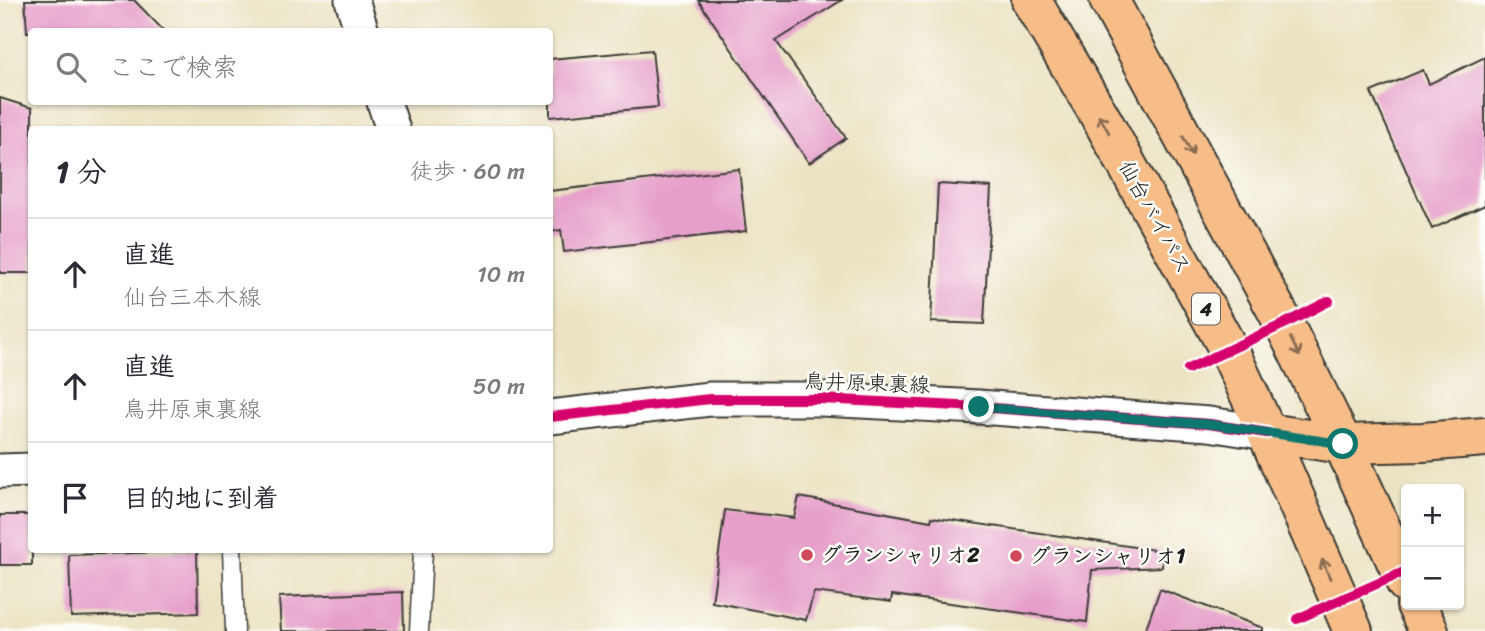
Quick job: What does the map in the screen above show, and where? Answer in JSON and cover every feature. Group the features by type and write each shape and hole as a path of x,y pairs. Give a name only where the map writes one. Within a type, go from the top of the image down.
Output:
{"main road":[{"name":"仙台バイパス","path":"1031,0 1101,118 1228,350 1353,631"},
{"path":"1110,0 1284,324 1343,444 1401,572"},
{"path":"1267,433 1343,444 1485,437"},
{"path":"1418,610 1429,631"}],"street":[{"path":"352,0 361,28"},
{"path":"385,105 392,126"},
{"name":"鳥井原東裏線","path":"553,417 710,399 821,399 979,407 1209,424 1267,433"},
{"path":"0,471 28,470"}],"lane":[{"path":"232,553 235,631"},
{"path":"419,631 423,553"}],"building":[{"path":"25,0 134,0 161,28 28,28 27,32"},
{"path":"698,0 842,0 776,41 846,138 809,163"},
{"path":"652,50 658,107 550,117 550,105 553,105 553,59"},
{"path":"1485,57 1485,205 1432,229 1371,92 1423,70 1429,84"},
{"path":"0,98 32,108 32,126 28,126 28,273 0,273"},
{"path":"739,169 746,231 564,252 561,230 553,231 553,191"},
{"path":"938,184 991,187 984,324 931,322"},
{"path":"799,497 931,521 932,517 1162,551 1162,567 1092,570 1087,622 892,595 891,602 814,592 806,620 712,602 725,510 794,518"},
{"path":"0,515 28,515 28,553 32,553 32,565 0,565"},
{"path":"197,553 198,613 71,617 69,555"},
{"path":"1160,589 1263,628 1263,631 1145,631"},
{"path":"403,592 404,631 281,631 279,597"}],"cycle path":[{"path":"1188,369 1329,301"},
{"path":"553,417 710,399 821,399 979,407 1209,424 1267,433"},
{"path":"1297,619 1401,573"}],"place":[{"name":"グランシャリオ2","path":"807,555"},
{"name":"グランシャリオ1","path":"1016,556"}],"route":[{"path":"979,407 1209,424 1343,444"}]}
